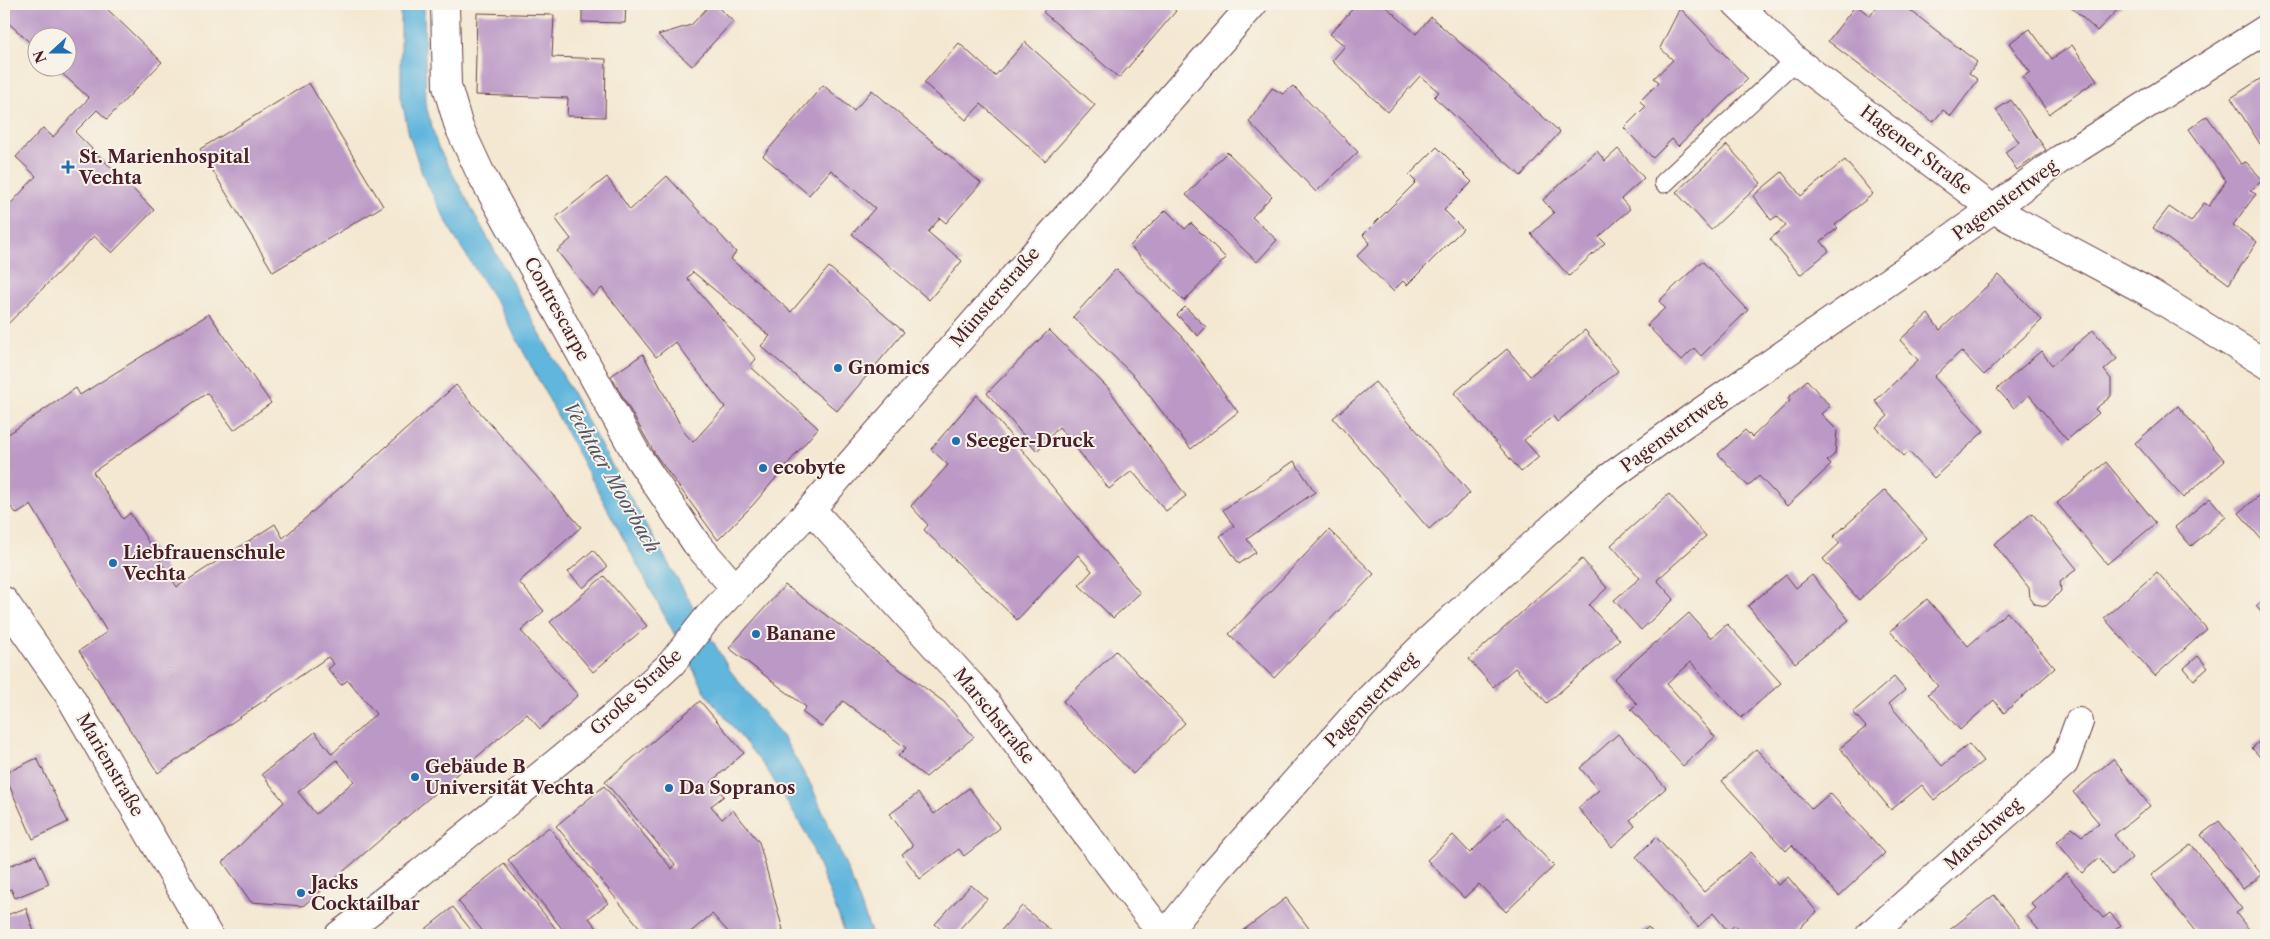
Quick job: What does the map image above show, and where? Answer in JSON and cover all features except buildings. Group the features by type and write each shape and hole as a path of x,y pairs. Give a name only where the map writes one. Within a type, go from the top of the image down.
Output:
{"street":[{"name":"Contrescarpe","path":"445,4 447,86 459,127 480,172 638,457 696,543 734,588"},
{"name":"Münsterstraße","path":"734,588 811,509 1253,4"},
{"name":"Hagener Straße","path":"1737,4 1795,60 1993,209 2150,293 2266,364"},
{"name":"Pagenstertweg","path":"1164,935 1216,871 1368,700 1430,639 1599,485 1687,421 1993,209 2059,160 2266,29"},
{"name":"Marschstraße","path":"811,509 986,701 1164,935"},
{"name":"Große Straße","path":"339,935 420,873 613,717 671,664 734,588"},
{"name":"Marienstraße","path":"4,601 69,695 208,935"},
{"name":"Marschweg","path":"1870,935 2064,763 2079,722"}],"lane":[{"path":"1664,183 1795,60"}],"water":[{"name":"Vechtaer Moorbach","path":"401,4 424,4 426,106 437,145 606,455 729,669 784,739 812,787 851,878 872,935 846,935 807,835 768,771 707,695 500,308 454,236 423,176 409,135 401,96"}],"place":[{"name":"St. Marienhospital Vechta","path":"68,167"},
{"name":"Gnomics","path":"838,368"},
{"name":"Seeger-Druck","path":"956,441"},
{"name":"ecobyte","path":"763,468"},
{"name":"Liebfrauenschule Vechta","path":"113,563"},
{"name":"Banane","path":"756,634"},
{"name":"Gebäude B Universität Vechta","path":"415,777"},
{"name":"Da Sopranos","path":"669,788"},
{"name":"Jacks Cocktailbar","path":"301,893"}]}
